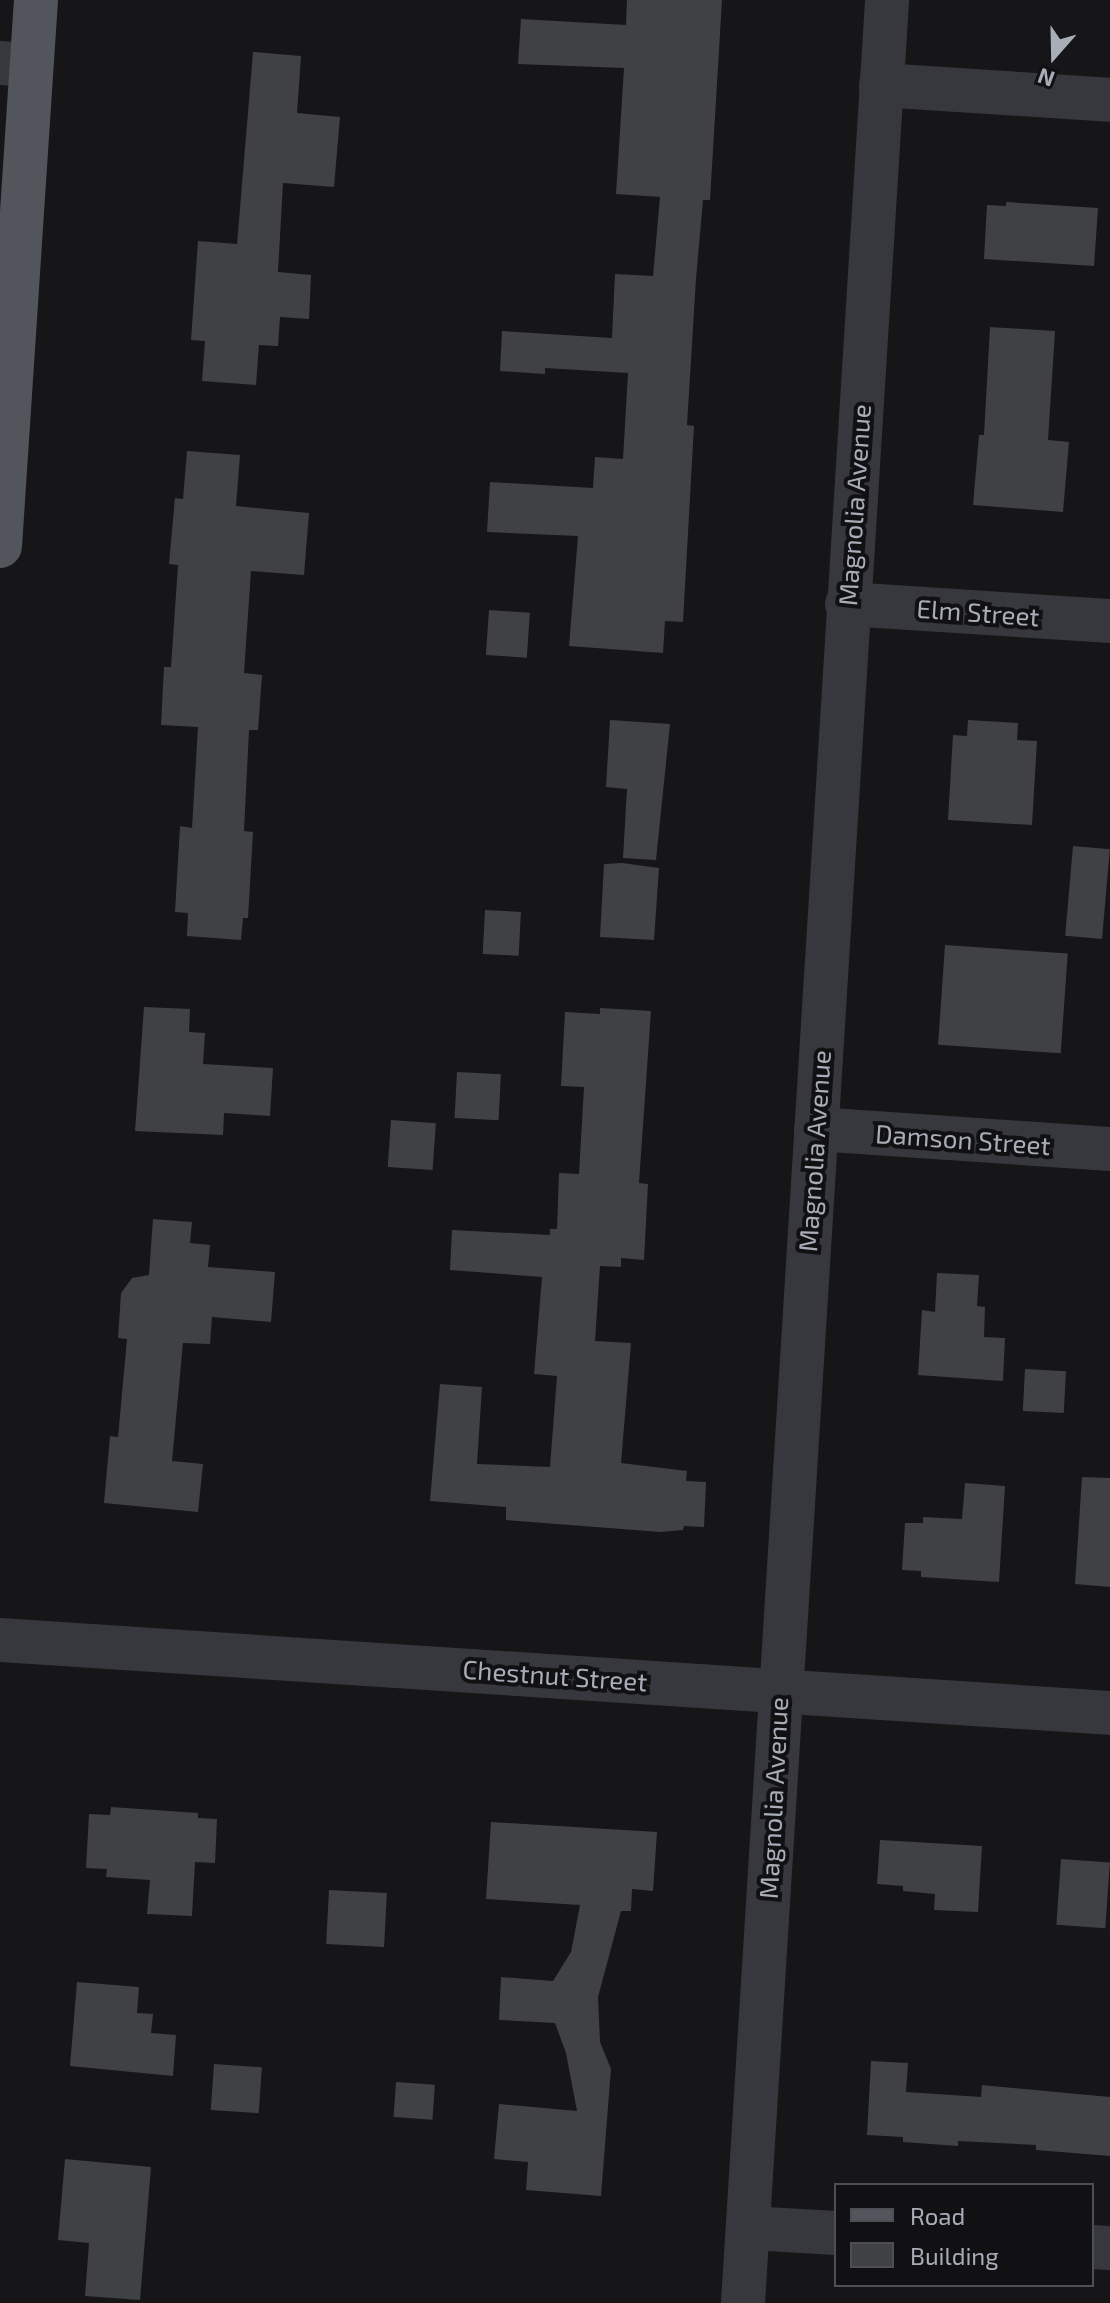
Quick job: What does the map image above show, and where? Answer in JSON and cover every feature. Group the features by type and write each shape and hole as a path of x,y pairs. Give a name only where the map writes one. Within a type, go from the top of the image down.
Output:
{"main road":[{"path":"0,546 16,64 36,0"}],"street":[{"name":"Magnolia Avenue","path":"743,2303 887,0"},
{"path":"881,85 1110,100"},
{"name":"Elm Street","path":"847,604 1110,621"},
{"name":"Damson Street","path":"816,1129 1110,1149"},
{"name":"Chestnut Street","path":"0,1640 1110,1713"},
{"path":"748,2228 834,2233"}],"building":[{"path":"627,0 722,0 710,200 703,200 696,279 687,425 694,426 683,622 665,621 663,653 569,646 578,536 487,532 490,482 593,488 595,457 623,459 628,373 545,368 545,374 500,371 502,331 612,338 615,274 653,276 660,197 616,194 624,68 518,64 521,19 626,25"},
{"path":"253,52 301,56 297,113 340,117 334,187 283,183 278,272 311,275 309,319 280,317 278,346 259,345 256,385 202,381 205,341 191,340 198,241 237,244"},
{"path":"1006,202 1098,208 1094,266 984,259 987,205 1006,206"},
{"path":"990,327 1055,331 1048,440 1069,442 1063,512 973,505 979,435 984,435"},
{"path":"187,451 240,455 236,506 309,513 304,575 251,571 244,673 262,675 258,730 249,730 244,831 253,832 248,918 243,918 241,940 187,936 188,913 175,912 180,826 192,828 198,727 161,725 164,667 171,667 178,565 169,564 175,498 183,499"},
{"path":"489,610 530,613 527,658 486,655"},
{"path":"610,720 670,724 656,860 623,858 627,789 606,787"},
{"path":"968,720 1018,723 1017,740 1037,741 1032,825 948,820 953,735 967,736"},
{"path":"1073,846 1110,849 1102,939 1065,936"},
{"path":"604,864 659,868 654,940 600,937"},
{"path":"485,910 521,912 519,956 483,954"},
{"path":"945,945 1068,954 1061,1053 938,1045"},
{"path":"144,1007 190,1009 189,1032 205,1033 203,1064 273,1068 270,1116 224,1113 223,1135 135,1131"},
{"path":"600,1008 651,1011 639,1183 648,1184 644,1260 621,1258 621,1267 600,1266 595,1341 631,1343 621,1463 687,1471 686,1481 706,1482 704,1527 684,1526 683,1530 660,1532 506,1520 506,1507 430,1501 440,1384 482,1387 477,1464 550,1467 557,1376 534,1374 542,1277 450,1270 452,1230 550,1235 550,1229 557,1229 559,1173 579,1174 584,1087 561,1086 565,1012 600,1014"},
{"path":"457,1072 501,1074 499,1120 455,1118"},
{"path":"391,1120 436,1123 433,1170 388,1167"},
{"path":"153,1219 192,1222 190,1243 210,1245 208,1267 275,1272 271,1322 212,1317 210,1344 183,1343 172,1461 203,1464 198,1512 104,1503 110,1436 118,1437 127,1339 118,1338 121,1293 132,1278 149,1275"},
{"path":"937,1273 979,1275 977,1306 985,1307 984,1337 1005,1338 1003,1381 918,1375 922,1310 935,1312"},
{"path":"1025,1369 1066,1371 1064,1413 1023,1411"},
{"path":"1082,1477 1110,1478 1110,1587 1075,1584"},
{"path":"965,1483 1005,1486 999,1582 921,1577 921,1571 902,1570 905,1523 923,1523 923,1517 962,1519"},
{"path":"111,1807 198,1813 198,1818 217,1819 215,1863 195,1862 192,1916 147,1914 150,1880 106,1877 107,1869 86,1868 89,1814 110,1815"},
{"path":"491,1822 657,1832 653,1891 632,1889 631,1911 621,1911 598,1997 600,2042 611,2069 601,2196 526,2190 528,2162 494,2159 499,2104 577,2111 566,2053 555,2023 499,2020 501,1977 553,1981 571,1952 580,1905 486,1899"},
{"path":"880,1840 982,1846 978,1912 934,1910 935,1894 903,1891 903,1886 877,1884"},
{"path":"1061,1859 1110,1862 1105,1928 1056,1925"},
{"path":"329,1890 387,1893 384,1947 326,1944"},
{"path":"77,1982 139,1987 137,2013 153,2014 151,2033 176,2035 173,2076 70,2066"},
{"path":"871,2061 908,2063 906,2092 981,2097 982,2085 1110,2097 1110,2156 1036,2150 1036,2145 958,2141 958,2146 903,2142 903,2137 867,2135"},
{"path":"214,2064 262,2067 259,2113 211,2110"},
{"path":"396,2082 435,2085 432,2120 394,2117"},
{"path":"65,2159 151,2167 140,2300 85,2296 89,2243 58,2240"}]}
